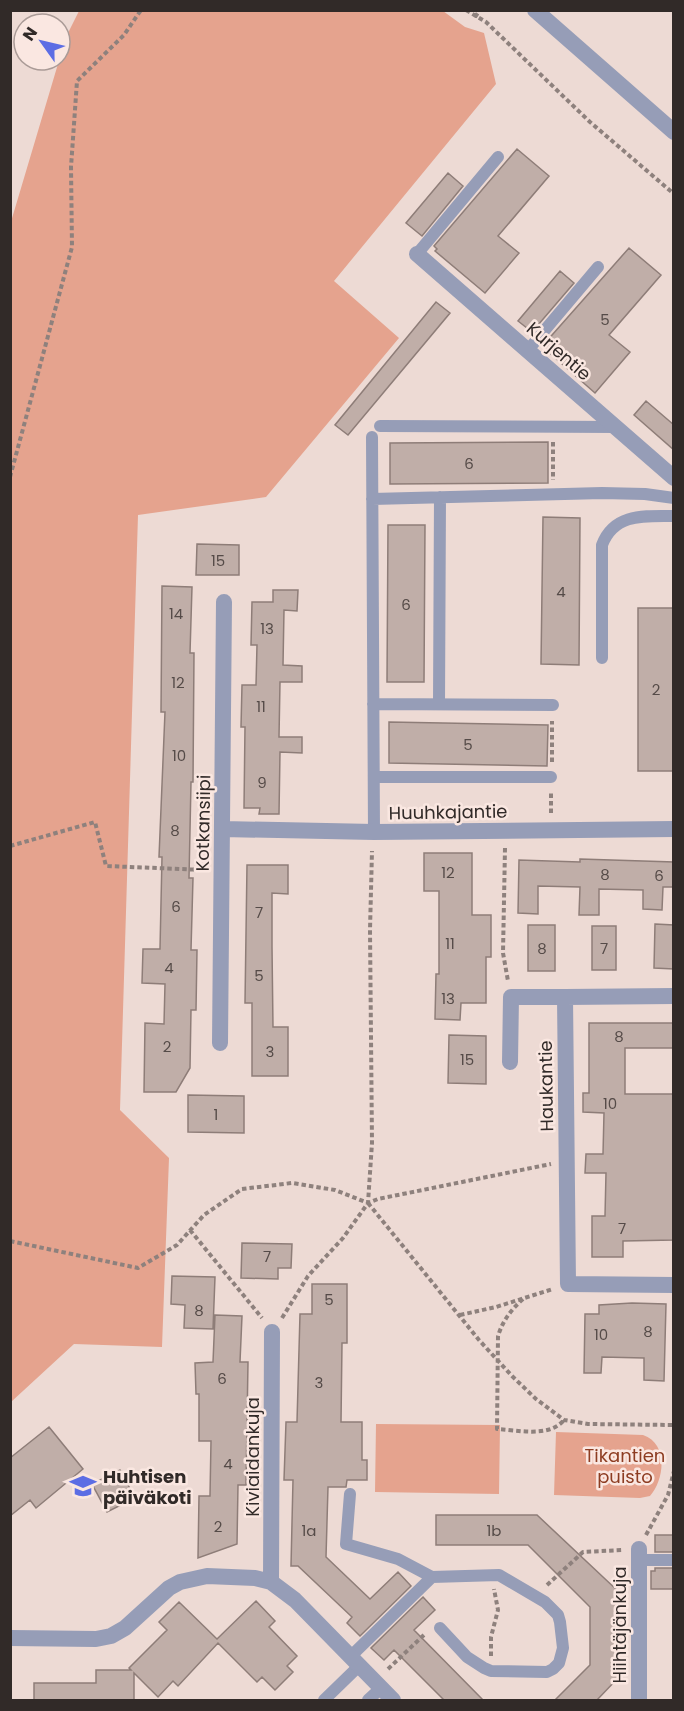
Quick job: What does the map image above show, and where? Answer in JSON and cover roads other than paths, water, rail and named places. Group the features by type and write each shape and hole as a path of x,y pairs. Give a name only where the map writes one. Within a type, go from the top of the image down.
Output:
{"street":[{"path":"535,10 674,132"},
{"name":"Kurjentie","path":"417,254 674,478"},
{"name":"Kotkansiipi","path":"220,1043 224,602"},
{"name":"Huuhkajantie","path":"223,830 373,832 674,829"},
{"path":"510,1062 511,997 674,996"},
{"name":"Haukantie","path":"565,997 568,1284 674,1285"},
{"name":"Kiviaidankuja","path":"271,1582 272,1332"},
{"name":"Hiihtäjänkuja","path":"639,1554 639,1701"},
{"path":"10,1638 96,1639 111,1636 125,1628 169,1588 191,1579 207,1576 242,1576 271,1582 295,1600 355,1662 374,1691 393,1701"}],"lane":[{"path":"417,254 498,157"},
{"path":"528,350 598,267"},
{"path":"380,426 617,428"},
{"path":"372,436 373,832"},
{"path":"372,499 554,494 645,494 674,498"},
{"path":"439,704 440,497"},
{"path":"602,658 602,545 607,533 617,524 631,518 674,516"},
{"path":"373,704 553,705"},
{"path":"374,777 551,777"},
{"path":"350,1494 346,1544 398,1559 432,1577 499,1575 535,1595 552,1608 560,1622 563,1648 559,1663 554,1669 539,1673 491,1671 467,1657 440,1628"},
{"path":"639,1554 674,1560"},
{"path":"324,1701 355,1662 432,1577"}],"place":[{"name":"Huhtisen päiväkoti","path":"83,1486"}],"park label":[{"name":"Tikantien puisto","path":"625,1465"}]}
